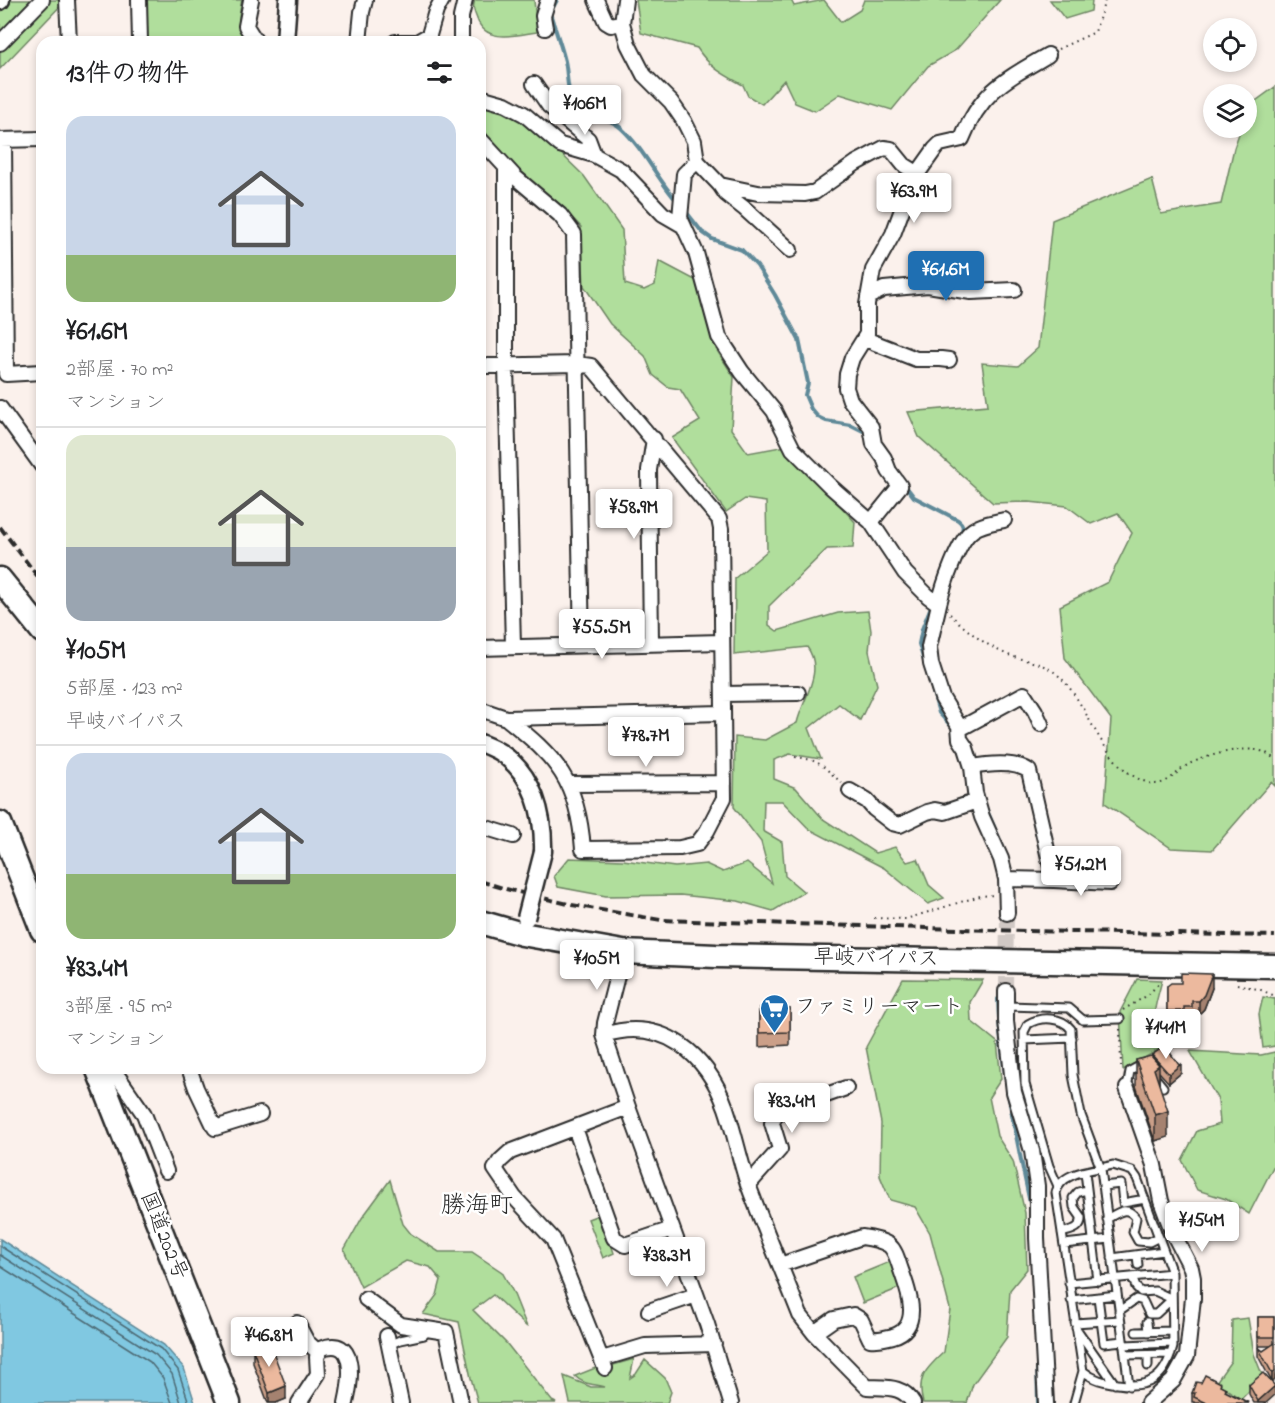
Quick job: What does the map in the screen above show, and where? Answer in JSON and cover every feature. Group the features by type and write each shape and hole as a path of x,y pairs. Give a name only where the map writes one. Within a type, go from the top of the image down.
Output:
{"highway":[{"path":"0,579 36,624"},
{"path":"0,823 36,915"},
{"name":"早岐バイパス","path":"486,923 524,926 623,952 716,956 1275,966"},
{"name":"国道202号","path":"99,1074 229,1403"}],"street":[{"path":"0,43 42,0"},
{"path":"67,0 69,36"},
{"path":"139,0 140,36"},
{"path":"251,0 246,27 252,36"},
{"path":"285,36 288,0"},
{"path":"360,36 365,0"},
{"path":"427,36 442,0"},
{"path":"461,36 461,17 465,0"},
{"path":"545,28 543,16 548,0"},
{"path":"596,0 606,22 611,25 622,24"},
{"path":"625,0 622,24 628,44 644,75 671,102 684,121 694,141 697,161 726,194 790,250"},
{"path":"871,522 900,486 889,471 873,436 850,400 846,388 852,358 867,334 868,297 873,270 894,234 917,173 935,148 940,144 962,139 975,111 985,98 1010,76 1048,55"},
{"path":"534,84 549,106 588,139 594,155"},
{"path":"486,99 505,104 524,114 560,145 594,155 621,170 663,214 681,221"},
{"path":"36,139 2,140 3,369 36,372"},
{"path":"486,146 506,168 560,215 574,234 582,645"},
{"path":"720,185 758,193 805,194 815,192 856,163 884,148 891,149 904,165 917,173"},
{"path":"697,161 684,174 681,189 681,221 696,253 719,337 742,372 774,411 793,448 830,486 871,522 905,573 939,604"},
{"path":"506,168 506,365 513,646"},
{"path":"868,297 884,289 928,285 971,292 1014,290"},
{"path":"865,339 916,359 949,360"},
{"path":"486,366 577,364 591,366 720,519 724,798 697,844 680,848 583,849 581,821 569,784 544,749 506,718 486,711"},
{"path":"0,408 36,458"},
{"path":"651,643 650,470 654,440"},
{"path":"1005,519 974,529 968,534 949,572 929,647 931,664 942,698 966,748 978,766 977,801 1001,859 1006,879 1007,913"},
{"path":"486,648 722,642"},
{"path":"723,694 798,693"},
{"path":"959,732 965,726 1024,694 1041,724"},
{"path":"506,718 723,713"},
{"path":"486,746 502,754 525,776 538,806 543,829 543,852 524,926"},
{"path":"978,766 1023,767 1029,771 1054,880"},
{"path":"569,784 724,783"},
{"path":"850,791 867,801 892,823 900,825 927,812 935,810 945,812 977,801"},
{"path":"486,828 513,836"},
{"path":"1006,879 1110,883"},
{"path":"623,952 604,1023 604,1035 714,1344 731,1403"},
{"path":"1006,991 1014,1092 1032,1151 1037,1186 1037,1238 1046,1403"},
{"path":"604,1035 625,1031 655,1031 683,1045 697,1058 725,1106 748,1185 800,1315 814,1333 867,1387 895,1388 906,1393 913,1403"},
{"path":"116,1074 144,1114 166,1171"},
{"path":"191,1074 215,1128 260,1114"},
{"path":"1124,1082 1154,1165 1161,1201 1173,1233 1191,1268 1192,1278 1187,1356 1173,1381 1149,1403"},
{"path":"748,1185 780,1149 772,1123 776,1113 846,1088"},
{"path":"628,1107 510,1152 495,1169 514,1197 553,1239 604,1364 645,1346 714,1344"},
{"path":"575,1128 614,1238 625,1245 672,1229"},
{"path":"780,1265 862,1237 888,1245 895,1252 911,1299 912,1312 900,1333 877,1340 870,1339 861,1320 853,1315 834,1319 814,1333"},
{"path":"649,1311 696,1295"},
{"path":"366,1299 401,1325 446,1332 461,1403"},
{"path":"297,1323 307,1342 319,1353"},
{"path":"388,1341 401,1403"},
{"path":"299,1403 318,1374 320,1349 332,1344 341,1347 349,1357 350,1375 346,1403"}],"lane":[{"path":"1006,1006 1069,1008 1083,1020 1120,1018"},
{"path":"1058,1186 1049,1166 1025,1084 1024,1032 1029,1024 1038,1020 1063,1021 1071,1029 1073,1075 1081,1115 1101,1168 1129,1386"},
{"path":"1024,1040 1072,1038"},
{"path":"1124,1082 1130,1071 1142,1065 1164,1087"},
{"path":"1074,1403 1083,1371 1056,1192 1062,1180 1070,1176 1113,1165 1132,1171 1137,1178 1172,1273 1173,1343 1164,1370 1152,1381 1129,1386 1099,1381 1083,1371"},
{"path":"1085,1172 1098,1281"},
{"path":"1103,1186 1121,1184 1124,1206 1136,1218 1133,1232 1138,1241 1149,1242 1159,1237"},
{"path":"1062,1233 1080,1225 1081,1217 1074,1207 1072,1198 1078,1192 1087,1190"},
{"path":"1107,1219 1124,1206 1145,1199"},
{"path":"1064,1244 1110,1239"},
{"path":"1112,1258 1164,1251"},
{"path":"1137,1255 1138,1265"},
{"path":"1069,1283 1172,1273"},
{"path":"1132,1277 1141,1292 1155,1291 1172,1299"},
{"path":"1071,1300 1117,1295"},
{"path":"1098,1297 1104,1342 1173,1343"},
{"path":"1119,1311 1136,1299 1143,1301 1149,1314 1156,1314 1172,1299"},
{"path":"1075,1325 1120,1320"},
{"path":"1148,1322 1148,1332"},
{"path":"1075,1325 1115,1383"},
{"path":"388,1341 424,1335 428,1330"},
{"path":"1136,1332 1173,1331"},
{"path":"1125,1355 1171,1354"},
{"path":"1148,1355 1148,1366"}],"path":[{"path":"1048,55 1095,32 1105,0"},
{"path":"939,604 987,644 1007,655 1048,667 1060,677 1075,695 1113,758 1139,779 1156,784 1163,783 1191,763 1239,748 1266,752 1275,761"},
{"path":"795,757 820,763 850,791"},
{"path":"874,918 906,919 981,896 1007,896"},
{"path":"1124,1082 1120,1012 1148,995 1162,980"}],"green space":[{"path":"5,0 66,0 0,69 0,6"},
{"path":"144,0 242,0 239,21 244,36 145,36"},
{"path":"475,0 534,0 537,32 502,36 487,32 481,27 475,14"},
{"path":"636,0 791,0 794,6 824,0 841,22 860,10 864,0 1000,0 956,50 928,66 892,110 840,94 815,111 795,103 784,80 762,104 748,96 743,85 712,66 697,48 641,33"},
{"path":"1050,0 1092,0 1091,11 1065,19"},
{"path":"1275,87 1275,786 1271,782 1212,850 1171,848 1105,803 1111,719 1065,658 1060,606 1108,582 1132,533 1118,513 1091,524 1067,506 1029,502 993,503 919,437 908,412 988,405 982,363 1018,366 1038,348 1052,220 1152,179 1161,214 1221,204 1238,138 1257,138 1257,100"},
{"path":"486,105 503,107 545,138 584,176 622,230 625,284 644,290 655,285 659,261 697,281 716,349 734,377 731,429 748,453 786,446 855,522 853,548 827,549 769,606 769,625 777,631 838,613 868,611 871,631 869,651 877,685 860,720 839,704 809,728 821,759 790,754 774,760 774,779 796,788 823,819 875,853 895,847 907,862 918,859 929,885 944,898 928,904 884,868 809,829 782,801 764,801 763,831 782,842 785,876 804,892 773,911 738,901 680,895 606,896 558,887 554,876 569,858 623,860 675,867 706,864 723,872 747,863 772,883 761,842 734,807 735,737 765,740 797,723 811,685 814,665 807,647 734,655 735,578 767,551 766,502 745,499 726,512 672,438 700,421 680,389 668,387 653,375 645,356 610,324 584,286 581,227 560,205 520,175 486,143"},
{"path":"903,979 983,980 970,1002 971,1021 997,1042 1001,1079 989,1097 997,1136 1013,1161 1025,1213 1027,1269 1010,1290 1007,1337 973,1384 967,1403 923,1403 922,1380 924,1374 944,1352 950,1309 930,1233 915,1207 890,1200 880,1176 881,1123 866,1047"},
{"path":"1137,979 1162,980 1154,1021 1162,1048 1123,1070 1120,1012"},
{"path":"1263,997 1275,999 1275,1046 1263,1048 1259,1014"},
{"path":"1190,1051 1261,1055 1275,1052 1275,1163 1249,1214 1226,1199 1197,1190 1182,1160 1197,1131 1220,1124 1218,1100"},
{"path":"390,1180 403,1224 411,1234 439,1252 472,1252 502,1272 527,1327 493,1295 473,1310 507,1344 556,1403 478,1403 459,1322 423,1314 437,1295 441,1280 430,1267 406,1261 361,1287 344,1250 362,1218"},
{"path":"601,1214 614,1253 603,1258 588,1219"},
{"path":"892,1261 902,1287 863,1303 853,1277"},
{"path":"1248,1318 1254,1354 1263,1377 1241,1399 1216,1382 1231,1361 1232,1320"},
{"path":"634,1359 630,1378 636,1374 645,1360 665,1378 671,1392 667,1403 570,1403 564,1376 591,1387 605,1387 585,1383 575,1376 598,1367 602,1374 611,1370 610,1366"}],"water":[{"path":"0,1239 164,1345 184,1368 195,1403 0,1403"}],"building":[{"path":"1181,973 1212,974 1204,995 1199,1001 1192,1001 1192,1007 1184,1007 1184,1011 1167,1011 1167,986 1171,983 1181,983"},
{"path":"759,1008 790,1009 790,1032 759,1033"},
{"path":"1165,1046 1179,1065 1181,1064 1169,1074 1152,1055"},
{"path":"1151,1056 1159,1065 1154,1069 1168,1111 1155,1115 1136,1060"},
{"path":"1258,1317 1274,1317 1274,1337 1258,1337"},
{"path":"1275,1343 1275,1371 1272,1373 1258,1347 1263,1351"},
{"path":"270,1344 286,1386 269,1393 253,1350"},
{"path":"1263,1373 1275,1386 1258,1401 1249,1385"},
{"path":"1205,1375 1221,1383 1220,1385 1226,1388 1225,1391 1249,1403 1207,1403 1194,1397 1195,1393 1192,1393 1196,1382 1201,1383"}],"waterway":[{"path":"557,0 550,13 565,61 571,97 585,110 621,128 637,145 677,201"},
{"path":"684,209 702,232 712,239 742,250 757,266 799,340 808,383 805,395 811,409 818,417 826,421 851,425 869,434"},
{"path":"904,484 914,497 958,520 963,529 961,533"},
{"path":"932,604 919,644 939,713 952,727"},
{"path":"986,808 1003,847"},
{"path":"998,999 1006,1078 1031,1208"},
{"path":"1037,1359 1038,1403"}],"tunnel":[{"path":"1006,991 1007,913"}],"railway":[{"path":"0,527 36,574"},
{"path":"486,883 572,905 661,920 1275,936"}],"place":[{"name":"ファミリーマート","path":"774,1034"}],"district":[{"name":"勝海町","path":"477,1206"}]}
